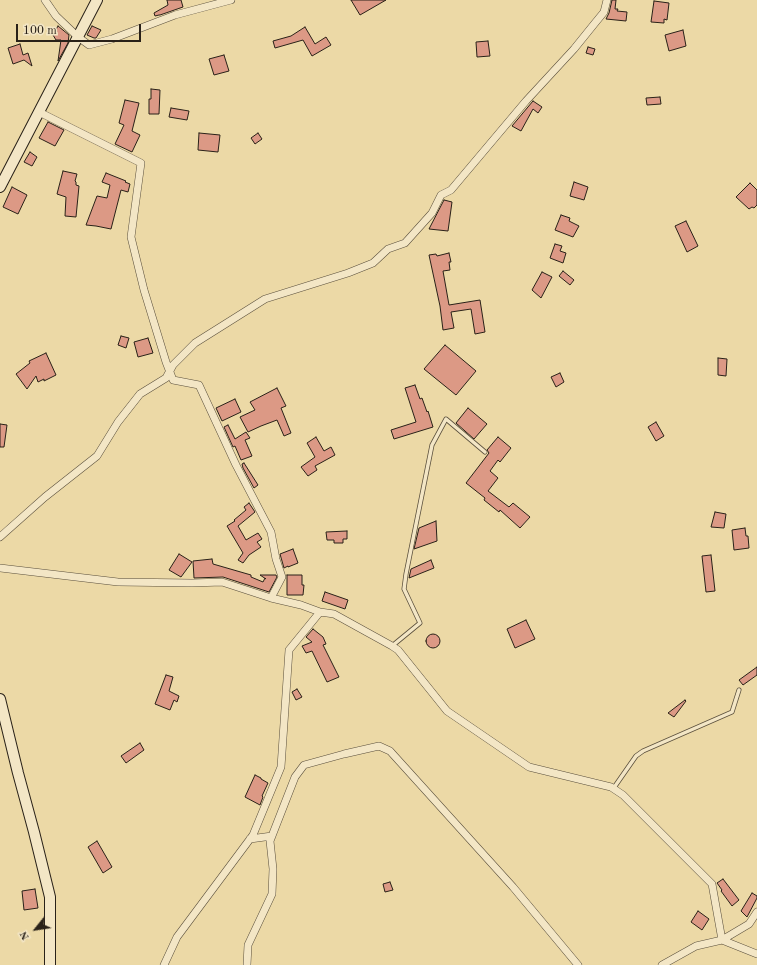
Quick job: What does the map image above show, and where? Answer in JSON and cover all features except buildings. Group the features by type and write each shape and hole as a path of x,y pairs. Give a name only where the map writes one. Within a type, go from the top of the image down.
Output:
{"main road":[{"path":"0,187 97,0"},
{"path":"0,699 50,897 50,965"}],"street":[{"path":"45,0 56,16 78,38 89,44 112,39 175,15 230,0"},
{"path":"0,537 45,497 97,456 118,422 140,394 166,378 173,365 195,343 265,299 348,273 373,263 388,249 404,243 432,213 442,195 451,190 526,101 595,23 604,12 607,0"},
{"path":"39,112 141,163 131,237 144,290 173,380 199,385 236,465 272,532 276,559 282,577 271,598"},
{"path":"0,568 118,582 222,582 271,598 301,605 320,612 334,614 398,650 447,711 529,766 611,787 623,795 712,884 722,940"},
{"path":"164,965 177,937 253,835 280,767 289,650 320,612"},
{"path":"247,965 248,945 272,894 273,869 270,841 295,777 304,765 380,746 390,751 401,762 513,887 578,965"},
{"path":"250,839 272,836"},
{"path":"662,965 696,946 722,940 749,924 757,912"},
{"path":"722,940 757,954"}],"lane":[{"path":"392,646 420,623 404,589 432,445 446,419 485,452"},
{"path":"613,789 636,756 643,751 732,712 739,690"}]}
